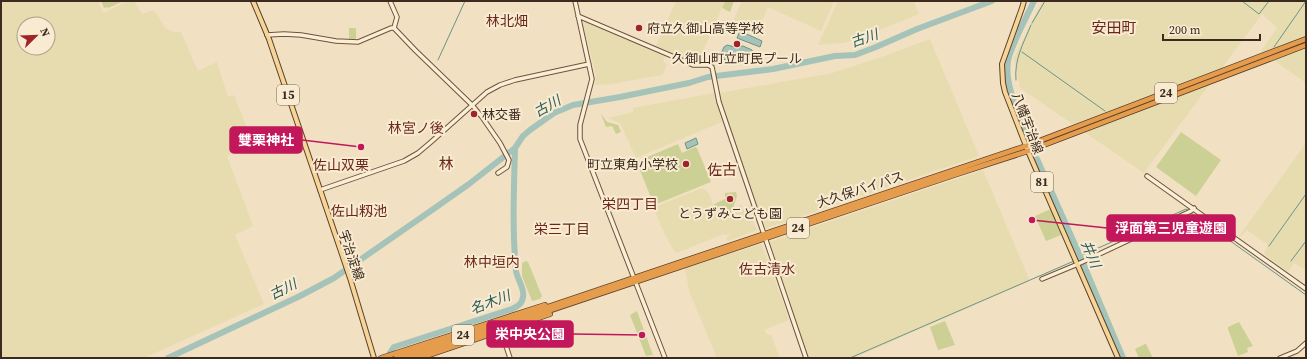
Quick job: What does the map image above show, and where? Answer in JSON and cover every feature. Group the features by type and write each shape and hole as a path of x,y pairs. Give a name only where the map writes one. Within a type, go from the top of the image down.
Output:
{"highway":[{"name":"大久保バイパス","path":"396,358 568,305 763,233 1026,146 1306,39"},
{"name":"大久保バイパス","path":"408,358 532,315 560,302 765,239 1028,151 1306,45"},
{"path":"381,358 543,306 560,302"},
{"path":"420,358 537,319 568,305"}],"main road":[{"name":"宇治淀線","path":"253,1 267,35 320,190 349,276 374,358"},
{"name":"八幡宇治線","path":"1024,1 1002,64 1005,92 1028,151 1079,263 1118,358"}],"street":[{"path":"390,1 396,17 394,28"},
{"path":"575,1 592,79 583,113 580,128 580,139 665,358"},
{"path":"578,16 693,65 708,65 713,69 719,102 806,358"},
{"path":"267,35 284,34 336,41 358,42 394,28"},
{"path":"394,28 472,105 500,143 508,160 507,167 498,173"},
{"path":"320,190 404,161 418,153 487,92 500,85 515,80 589,64"},
{"path":"1147,176 1306,289"},
{"path":"1042,279 1193,209"},
{"path":"501,331 510,358"},
{"path":"1280,358 1297,351 1306,343"}],"shaded area":[{"path":"1,1 98,1 103,13 128,1 134,1 142,14 153,10 165,28 175,32 181,32 198,71 217,62 228,97 234,95 253,143 252,146 227,156 253,226 235,235 264,304 144,358 1,358"},
{"path":"676,1 725,1 698,62 685,59 656,46"},
{"path":"742,1 834,1 821,31 768,7 757,32 733,21"},
{"path":"838,1 914,1 919,14 858,39 844,43 818,45"},
{"path":"1042,1 1306,1 1306,83 1261,51 1277,28 1262,14 1144,173 1020,88 1014,58"},
{"path":"586,21 666,55 663,62 667,64 663,75 611,84 595,85 596,75 583,24"},
{"path":"930,39 979,156 764,229 719,93 832,73"},
{"path":"714,93 722,122 636,158 620,123 608,118 633,112 633,108"},
{"path":"1306,143 1306,271 1294,263 1288,272 1264,254 1268,245 1247,230 1237,239"},
{"path":"983,170 1030,281 854,358 808,358 769,242"},
{"path":"702,188 709,194 719,219 750,205 750,215 757,230 728,241 726,238 730,234 724,234 676,253 668,241 654,210 655,207"},
{"path":"761,244 789,320 764,330 768,335 771,335 780,358 717,358 689,291 685,268"}],"green space":[{"path":"101,1 124,1 108,8 104,8"},
{"path":"725,1 734,1 730,12 722,8"},
{"path":"349,28 356,28 355,40 349,40"},
{"path":"601,114 607,122 618,125 621,132 616,134 612,126 606,127"},
{"path":"1181,132 1221,160 1196,196 1156,167"},
{"path":"678,144 682,153 695,147 697,148 711,182 654,205 637,163 638,161"},
{"path":"736,192 737,196 733,208 738,209 741,205 742,208 719,218 714,204 725,199 725,193"},
{"path":"1051,209 1061,235 1046,241 1035,216"},
{"path":"526,261 528,262 542,296 540,299 532,301 522,276 522,263"},
{"path":"637,311 653,355 646,356 630,315"},
{"path":"945,321 955,345 938,350 930,327"},
{"path":"1239,322 1253,346 1247,348 1248,352 1238,356 1228,327"},
{"path":"1145,344 1153,358 1139,358 1135,349"}],"water":[{"path":"740,31 762,41 760,47 737,38"},
{"path":"727,45 735,47 743,46 752,50 753,53 750,55 722,60 720,56 724,47"},
{"path":"696,138 698,144 687,149 685,143"}],"waterway":[{"path":"438,60 465,1"},
{"name":"古川","path":"168,358 300,296 334,278 469,184 515,148 523,136 530,130 554,113 573,105 689,83 708,77 773,69 835,56 855,55 917,29 992,1"},
{"name":"井川","path":"1028,136 1012,97 1007,66 1014,43 1034,1"},
{"path":"1032,23 1045,1"},
{"path":"1242,1 1259,14 1269,1"},
{"path":"1274,47 1306,1"},
{"path":"1016,80 1016,66 1022,45 1031,25"},
{"path":"1022,52 1105,111"},
{"name":"名木川","path":"390,353 394,347 512,309 521,303 523,294 516,271 514,240 515,148"},
{"name":"井川","path":"1037,159 1123,358"},
{"path":"1269,246 1306,194"},
{"path":"1078,257 1186,209 1189,211"},
{"path":"1191,213 1306,295"},
{"path":"1291,261 1306,241"},
{"path":"850,358 1074,261"}],"place":[{"name":"府立久御山高等学校","path":"639,28"},
{"name":"久御山町立町民プール","path":"737,44"},
{"name":"林交番","path":"474,114"},
{"name":"雙栗神社","path":"361,147"},
{"name":"町立東角小学校","path":"686,164"},
{"name":"とうずみこども園","path":"730,199"},
{"name":"浮面第三児童遊園","path":"1032,220"},
{"name":"栄中央公園","path":"642,335"}],"district":[{"name":"林北畑","path":"507,21"},
{"name":"安田町","path":"1114,28"},
{"name":"林宮ノ後","path":"416,128"},
{"name":"林","path":"446,164"},
{"name":"佐山双栗","path":"341,165"},
{"name":"佐古","path":"722,170"},
{"name":"栄四丁目","path":"630,204"},
{"name":"佐山籾池","path":"359,211"},
{"name":"栄三丁目","path":"562,229"},
{"name":"林中垣内","path":"492,262"},
{"name":"佐古清水","path":"767,269"}]}
